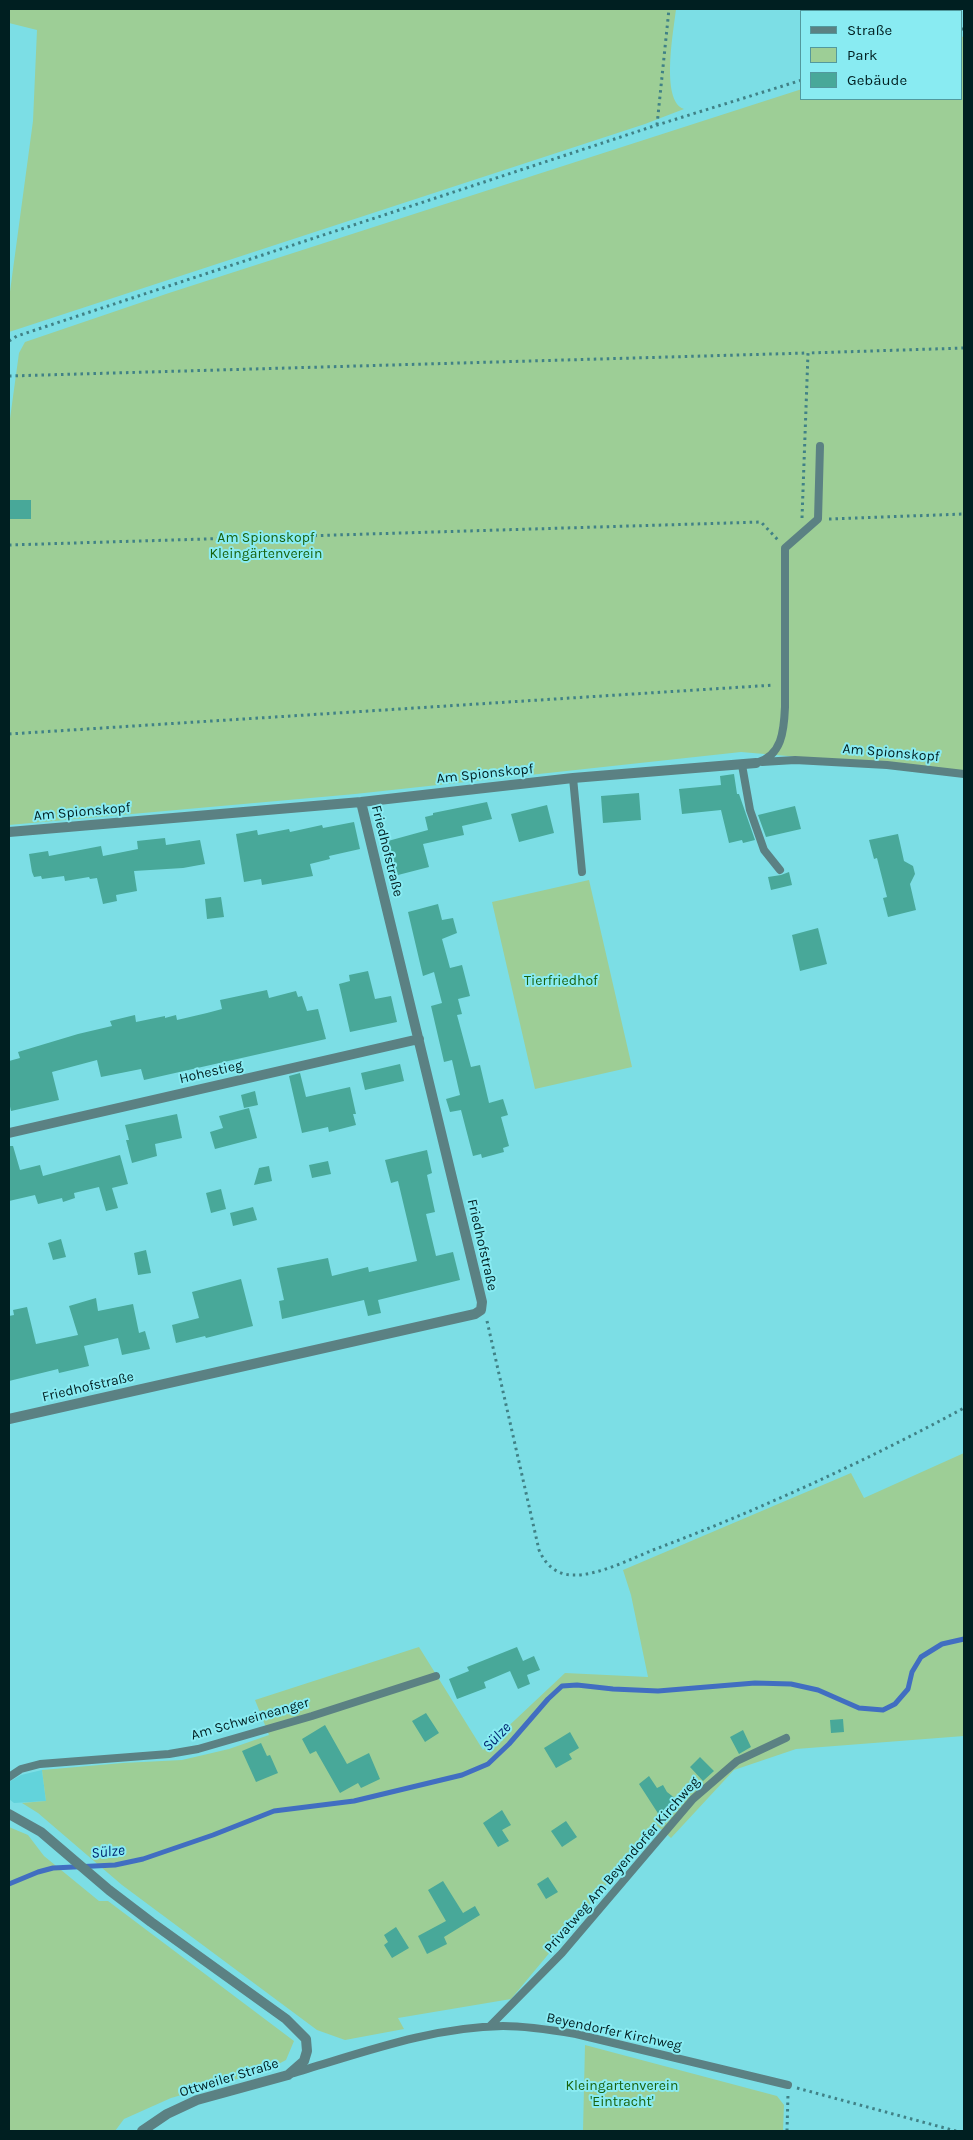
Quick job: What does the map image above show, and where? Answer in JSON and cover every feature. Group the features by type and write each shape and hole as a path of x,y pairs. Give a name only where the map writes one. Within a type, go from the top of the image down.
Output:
{"street":[{"name":"Am Spionskopf","path":"9,832 361,802 573,778 756,763"},
{"name":"Friedhofstraße","path":"9,1419 478,1313 481,1310 482,1302 361,802"},
{"name":"Hohestieg","path":"9,1133 419,1039"},
{"name":"Ottweiler Straße","path":"9,1814 32,1826 109,1890 286,2019 306,2040 307,2051 304,2061 288,2075 197,2100 167,2114 142,2131"}],"lane":[{"path":"756,763 772,754 782,737 785,684 785,548 818,519 820,446"},
{"name":"Am Spionskopf","path":"756,763 782,760 818,761 887,765 964,774"},
{"path":"742,764 750,810 761,842 764,850 780,870"},
{"path":"573,778 582,872"},
{"name":"Am Schweineanger","path":"9,1777 21,1770 40,1764 170,1754 204,1748 436,1676"},
{"name":"Privatweg Am Beyendorfer Kirchweg","path":"490,2026 562,1953 693,1799 737,1761 786,1738"},
{"name":"Beyendorfer Kirchweg","path":"288,2075 423,2036 490,2026 548,2029 576,2034 788,2085"}],"path":[{"path":"657,126 669,9"},
{"path":"9,341 17,336 800,81"},
{"path":"9,376 964,348"},
{"path":"802,533 808,353"},
{"path":"818,519 964,514"},
{"path":"9,545 760,522 785,548"},
{"path":"9,734 785,684"},
{"path":"481,1310 489,1328 539,1550 549,1566 566,1574 579,1575 607,1567 747,1511 816,1481 964,1408"},
{"path":"787,2131 788,2085 956,2131"}],"shaded area":[{"path":"42,1770 46,1801 14,1803 9,1799 9,1782 21,1775"}],"green space":[{"path":"9,9 676,9 671,47 670,79 672,93 677,103 684,109 645,124 9,332 9,299 33,121 37,30 9,23"},
{"name":"Am Spionskopf Kleingärtenverein","path":"963,36 964,771 741,752 355,794 9,825 9,426 19,353 25,342 169,293 800,90 800,100 963,100"},
{"name":"Tierfriedhof","path":"589,880 632,1067 535,1089 492,902"},
{"path":"964,1453 964,1736 796,1749 734,1770 671,1838 656,1825 511,1999 398,2018 404,2029 345,2040 317,2030 122,1885 38,1813 22,1803 46,1801 42,1770 182,1760 229,1749 269,1735 255,1700 419,1647 483,1750 565,1673 648,1677 631,1595 623,1570 851,1473 864,1498"},
{"path":"9,1827 28,1835 44,1856 99,1901 108,1901 294,2041 286,2060 265,2071 171,2098 124,2119 115,2131 9,2131"},
{"name":"Kleingartenverein 'Eintracht'","path":"585,2045 777,2096 784,2105 783,2131 583,2131"}],"building":[{"path":"9,500 31,500 31,519 9,519"},
{"path":"734,774 737,794 739,794 755,840 743,843 742,840 729,843 721,810 682,814 679,789 721,785 720,776"},
{"path":"639,793 641,820 603,823 601,796"},
{"path":"487,802 492,819 462,826 464,835 423,844 429,867 398,875 388,841 428,830 425,817 433,815 433,813"},
{"path":"547,805 554,833 519,842 511,814"},
{"path":"795,806 801,829 766,837 758,815"},
{"path":"354,822 360,849 329,856 330,859 310,864 313,876 262,885 261,879 244,882 236,834 257,830 258,835 289,829 290,832 322,825 323,828"},
{"path":"898,834 904,861 913,866 915,874 910,884 916,910 888,917 883,898 887,897 877,858 874,859 869,840"},
{"path":"165,838 166,845 200,840 205,864 183,868 134,871 137,891 116,895 117,901 103,904 97,878 90,879 89,877 65,881 64,876 42,879 41,876 34,877 32,872 29,854 48,851 49,856 101,846 103,856 138,849 137,841"},
{"path":"789,872 792,885 771,890 768,877"},
{"path":"221,897 224,917 207,919 205,899"},
{"path":"438,904 442,920 453,918 457,933 442,939 450,968 462,965 470,996 458,999 462,1014 457,1015 471,1067 480,1065 489,1103 503,1099 508,1115 501,1117 509,1146 503,1148 504,1152 482,1158 481,1154 473,1156 461,1110 450,1112 446,1099 460,1095 452,1060 444,1062 431,1006 442,1003 434,972 423,976 408,912"},
{"path":"818,928 827,964 800,971 792,935"},
{"path":"368,971 375,999 391,996 397,1022 350,1032 339,984 350,981 349,975"},
{"path":"267,990 269,998 296,991 298,997 302,996 307,1011 318,1009 326,1039 144,1080 141,1069 101,1077 97,1060 52,1072 59,1100 11,1111 9,1102 9,1061 20,1058 18,1052 112,1026 110,1021 135,1015 136,1022 176,1015 177,1020 222,1009 220,1000"},
{"path":"400,1064 404,1081 365,1090 361,1073"},
{"path":"300,1073 306,1097 350,1087 356,1114 353,1114 356,1125 329,1132 328,1127 302,1133 289,1076"},
{"path":"255,1091 258,1105 244,1108 241,1095"},
{"path":"249,1108 257,1138 215,1149 210,1132 223,1128 219,1116"},
{"path":"177,1114 182,1138 155,1144 157,1156 132,1163 126,1140 129,1140 125,1125"},
{"path":"9,1146 13,1146 20,1170 40,1165 43,1176 120,1155 128,1184 112,1188 118,1208 106,1211 99,1187 74,1193 75,1198 63,1202 62,1198 38,1204 35,1195 9,1201"},
{"path":"427,1150 432,1173 427,1175 435,1212 426,1214 436,1256 453,1252 460,1280 378,1300 381,1313 368,1316 364,1300 282,1319 279,1301 284,1300 277,1268 328,1258 332,1276 368,1267 369,1272 417,1261 398,1181 391,1183 385,1160"},
{"path":"328,1161 331,1174 312,1178 309,1165"},
{"path":"269,1166 272,1181 254,1185 259,1168"},
{"path":"221,1189 226,1209 211,1213 206,1193"},
{"path":"253,1207 257,1220 233,1226 230,1213"},
{"path":"61,1239 66,1257 53,1260 48,1243"},
{"path":"146,1250 151,1273 138,1275 134,1253"},
{"path":"241,1279 253,1326 206,1338 205,1336 176,1343 172,1325 199,1318 192,1292"},
{"path":"96,1298 98,1311 133,1304 139,1333 145,1331 150,1349 122,1355 118,1338 84,1346 89,1366 59,1373 58,1369 9,1381 9,1316 14,1315 13,1310 27,1307 36,1344 78,1335 69,1306"},
{"path":"517,1647 523,1661 534,1656 540,1670 527,1675 530,1684 518,1689 510,1671 484,1682 486,1688 457,1699 449,1679 469,1671 467,1667"},
{"path":"426,1713 439,1733 425,1742 412,1721"},
{"path":"843,1719 844,1732 831,1733 830,1720"},
{"path":"325,1725 347,1764 369,1753 380,1779 361,1788 358,1783 340,1793 316,1751 310,1754 302,1739"},
{"path":"743,1730 751,1747 739,1754 730,1737"},
{"path":"570,1732 579,1748 569,1754 572,1759 556,1768 544,1748"},
{"path":"261,1743 267,1756 270,1755 278,1773 256,1782 242,1751"},
{"path":"700,1757 714,1771 703,1781 690,1767"},
{"path":"649,1776 657,1788 663,1785 667,1792 676,1799 661,1818 639,1784"},
{"path":"502,1810 511,1825 502,1830 509,1841 498,1847 483,1823"},
{"path":"566,1821 577,1837 562,1847 551,1831"},
{"path":"548,1877 558,1892 546,1899 537,1884"},
{"path":"443,1881 463,1913 475,1906 480,1915 444,1937 447,1944 427,1954 418,1936 446,1921 428,1890"},
{"path":"396,1927 409,1948 392,1958 384,1945 388,1942 384,1935"}],"waterway":[{"name":"Sülze","path":"9,1884 53,1868 115,1865 143,1859 213,1835 274,1811 354,1801 462,1775 488,1764 562,1686 577,1685 658,1691 755,1683 791,1684 818,1690 859,1708 883,1710 895,1704 908,1689 912,1672 921,1657 942,1644 964,1639"}]}
